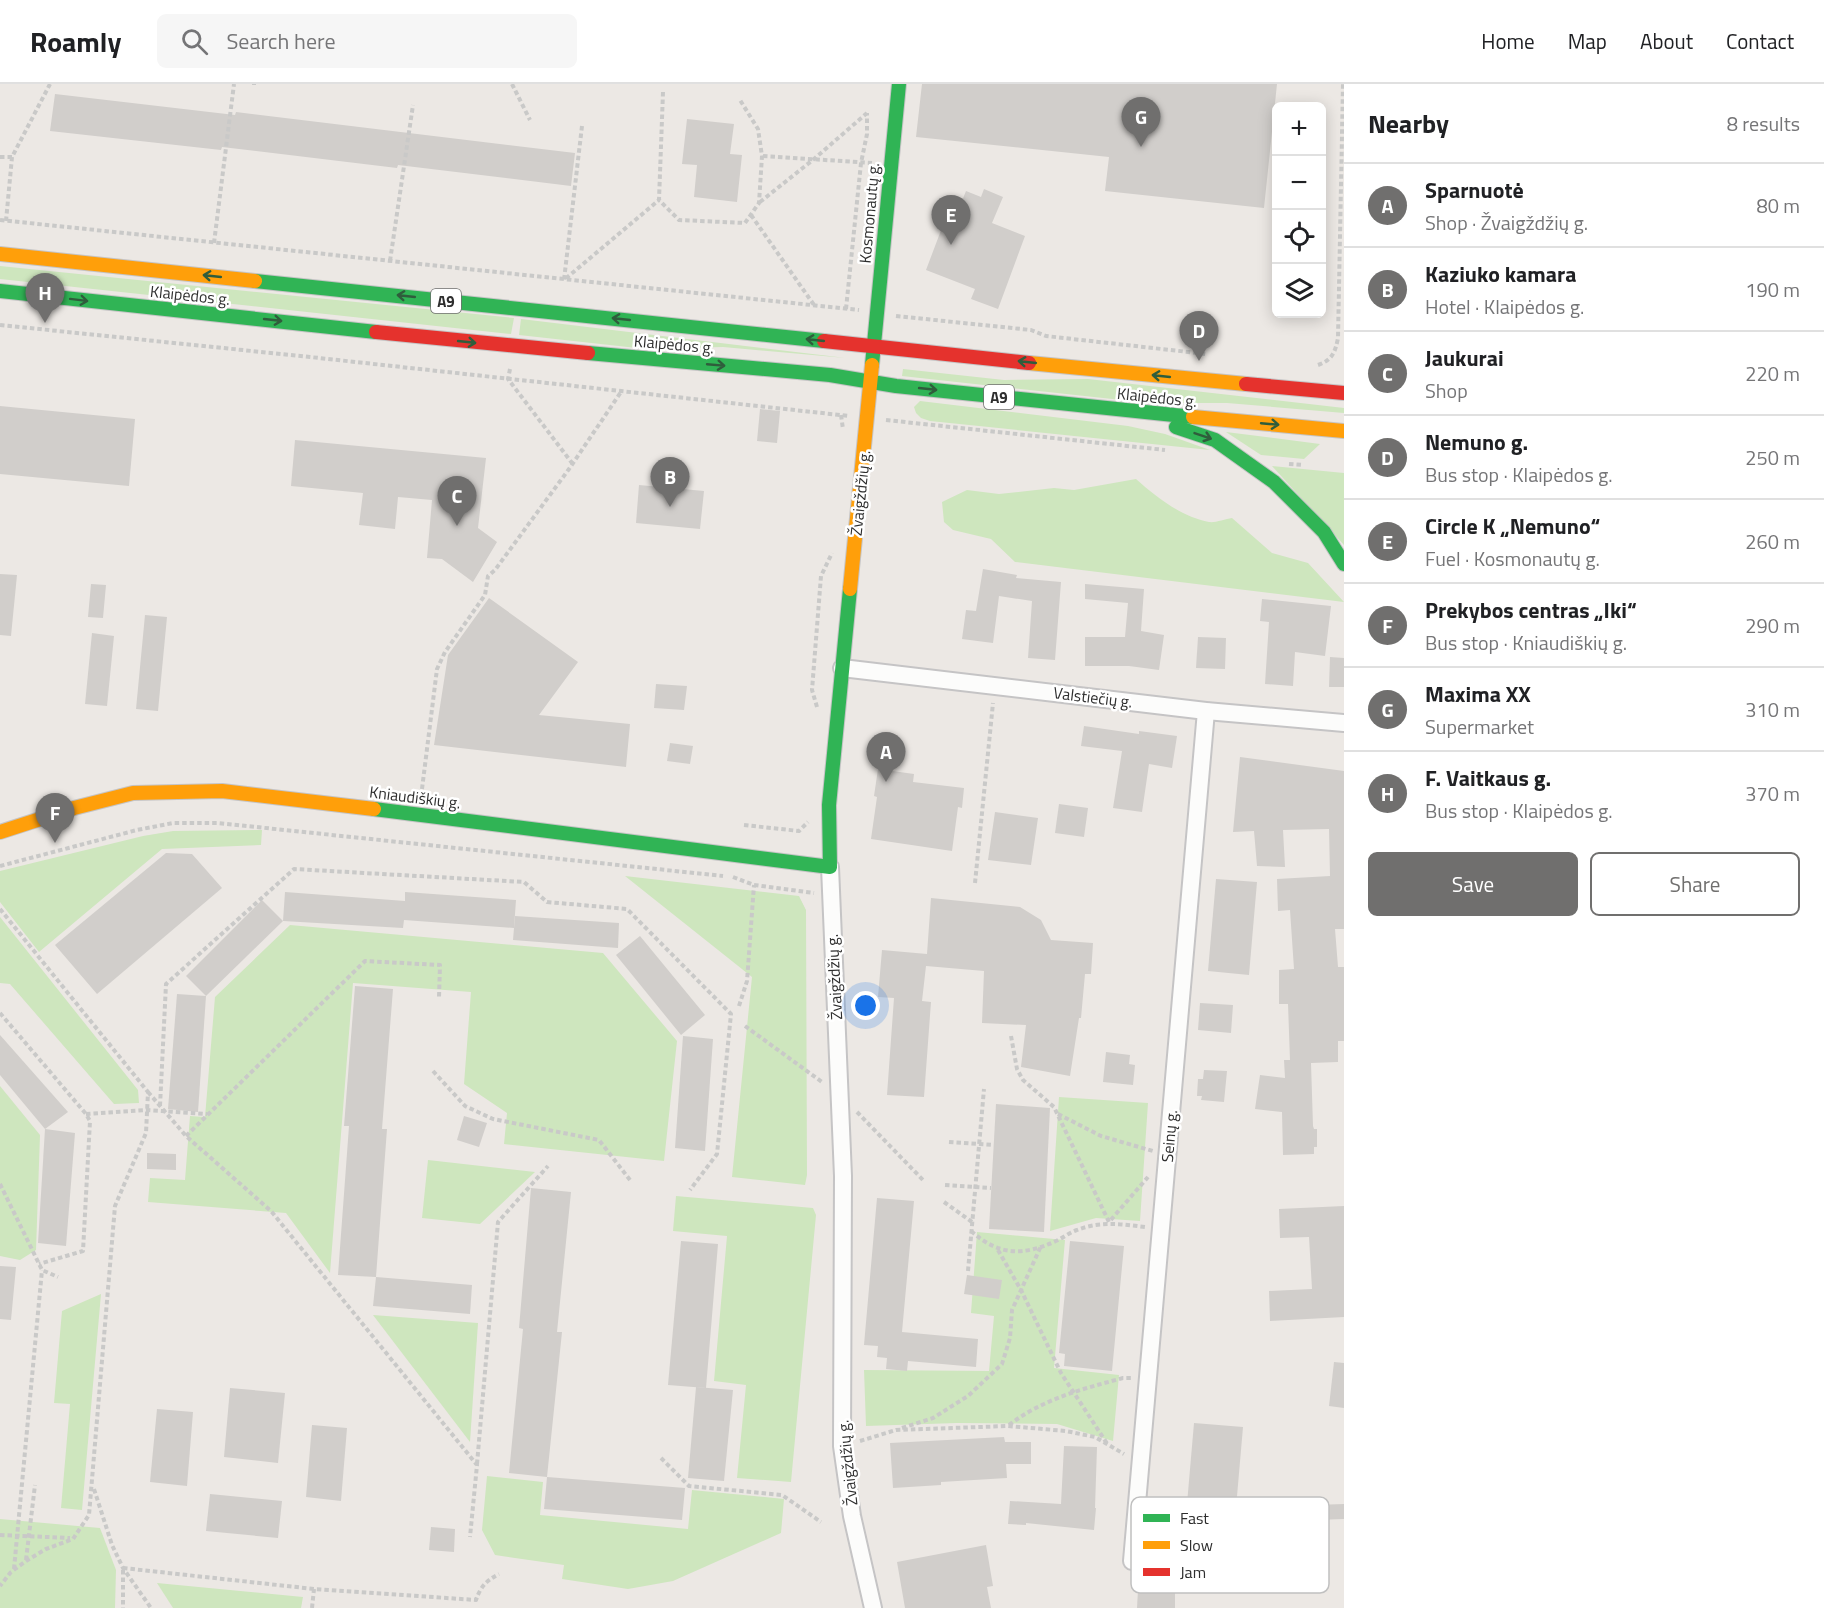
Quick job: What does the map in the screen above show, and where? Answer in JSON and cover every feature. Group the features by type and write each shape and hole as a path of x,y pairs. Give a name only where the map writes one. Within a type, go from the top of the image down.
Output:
{"main road":[{"name":"Kosmonautų g.","path":"873,345 898,84"},
{"name":"Klaipėdos g.","path":"0,254 1085,369 1344,393"},
{"name":"Klaipėdos g.","path":"0,291 474,342 830,375 870,382 1128,411 1344,431"},
{"name":"Žvaigždžių g.","path":"830,867 829,805 873,345"},
{"path":"1128,411 1215,440 1243,459 1274,482 1324,532 1344,564"},
{"name":"Kniaudiškių g.","path":"0,832 74,808 125,795 222,791 392,810 830,867"}],"street":[{"name":"Valstiečių g.","path":"842,668 1206,711 1344,723"},
{"name":"Seinų g.","path":"1137,1497 1206,711"},
{"name":"Žvaigždžių g.","path":"830,867 843,1176 842,1446 852,1516 873,1608"}],"path":[{"path":"6,221 12,157 50,84"},
{"path":"214,243 234,84"},
{"path":"512,84 530,120"},
{"path":"1314,367 1327,361 1335,353 1338,338 1343,84"},
{"path":"564,280 658,200 663,92"},
{"path":"741,100 758,129 762,156 759,203"},
{"path":"390,261 413,105"},
{"path":"658,200 678,220 745,223 759,203 867,113 867,134 861,163 846,309"},
{"path":"564,280 582,126"},
{"path":"762,156 891,165"},
{"path":"0,157 12,157"},
{"path":"751,215 814,306"},
{"path":"0,220 837,308"},
{"path":"906,318 1031,330 1047,336 1207,354"},
{"path":"0,325 1169,450"},
{"path":"508,379 572,463"},
{"path":"422,789 437,669 445,652 485,595 489,576 621,392"},
{"path":"841,415 843,435"},
{"path":"819,712 813,690 821,576 834,548"},
{"path":"975,883 995,685"},
{"path":"744,825 799,831 808,824 809,813"},
{"path":"0,866 137,830 173,823 218,823 735,878 753,885 831,895"},
{"path":"160,1106 166,984 294,869 524,882 546,902 627,909 731,1014 717,1154 690,1190"},
{"path":"739,1006 747,981 753,885"},
{"path":"0,909 186,1136 271,1211 477,1465"},
{"path":"186,1136 365,961 440,965 439,997"},
{"path":"0,1013 90,1121 83,1251 39,1264"},
{"path":"1011,1036 1017,1069 1023,1080 1058,1113 1109,1222"},
{"path":"433,1071 465,1106 493,1119 599,1140 630,1180"},
{"path":"968,1271 984,1089"},
{"path":"0,1586 14,1570 26,1561 46,1549 73,1539 89,1515 115,1206 146,1133 148,1092"},
{"path":"86,1114 147,1110 208,1114"},
{"path":"1058,1113 1101,1136 1167,1156 1109,1222"},
{"path":"949,1142 993,1145"},
{"path":"470,1537 498,1222 548,1166"},
{"path":"0,1184 42,1270 14,1570"},
{"path":"945,1185 991,1188"},
{"path":"944,1202 972,1222"},
{"path":"971,1232 998,1250 1008,1252 1027,1251 1056,1241 1077,1230 1109,1222 1161,1229"},
{"path":"842,1446 933,1418 968,1396 1002,1364 1010,1338 1012,1310 1041,1246"},
{"path":"998,1250 1021,1290 1061,1373 1109,1445"},
{"path":"42,1270 58,1277"},
{"path":"1008,1426 1026,1412 1074,1392 1123,1378 1148,1377"},
{"path":"896,1430 1008,1426 1066,1431 1095,1437 1140,1463"},
{"path":"661,1458 689,1486 782,1495 822,1522"},
{"path":"26,1561 34,1485"},
{"path":"93,1485 112,1545 123,1568 151,1608"},
{"path":"0,1534 73,1539"},
{"path":"123,1568 314,1589 476,1600 480,1588 499,1574"},
{"path":"123,1568 123,1608"},
{"path":"312,1608 314,1589"}],"green space":[{"path":"0,266 514,318 511,334 0,279"},
{"path":"521,319 846,358 723,347 646,349 519,335"},
{"path":"903,369 1004,380 1088,379 1344,408 1344,413 1227,403 1149,403 902,376"},
{"path":"920,401 1128,426 1165,434 1210,450 930,421 921,418 916,413 914,407"},
{"path":"1226,432 1320,444 1304,459 1261,455"},
{"path":"1272,466 1344,473 1344,545"},
{"path":"1136,479 1161,499 1189,516 1211,522 1232,518 1272,553 1308,563 1344,602 1015,562 991,539 953,530 944,522 942,502 967,490 999,494 1054,488 1074,490"},
{"path":"262,830 261,845 162,849 39,952 0,902 0,871 143,836 173,831"},
{"path":"625,876 799,896 806,910 807,1175 805,1185 732,1177 752,977"},
{"path":"0,917 138,1090 139,1103 114,1104 10,984 0,983"},
{"path":"290,925 603,953 677,1041 664,1161 504,1144 507,1113 464,1084 471,992 353,983 330,1273 286,1213 148,1202 150,1178 185,1180 190,1116 205,1117 215,997"},
{"path":"0,1086 40,1135 36,1250 20,1260 0,1256"},
{"path":"1059,1097 1148,1103 1140,1221 1096,1218 1050,1231"},
{"path":"428,1160 535,1172 480,1224 422,1218"},
{"path":"676,1196 813,1208 816,1215 791,1482 737,1478 746,1385 714,1381 727,1236 673,1231"},
{"path":"977,1232 1065,1240 1054,1368 1119,1375 1113,1441 1057,1424 957,1423 866,1426 864,1370 989,1371 994,1316 971,1313"},
{"path":"101,1294 82,1510 61,1508 70,1404 54,1403 62,1311"},
{"path":"373,1315 478,1323 470,1442"},
{"path":"487,1476 543,1482 540,1515 688,1529 692,1490 784,1499 781,1533 673,1581 628,1589 562,1579 564,1565 495,1555 482,1530"},
{"path":"0,1519 100,1528 116,1570 115,1608 0,1608"},
{"path":"157,1583 303,1597 301,1608 173,1608"}],"building":[{"path":"922,84 1277,84 1275,102 1272,102 1272,132 1264,208 1105,191 1109,157 916,137"},
{"path":"55,94 235,115 236,112 575,153 571,186 398,165 397,168 222,147 221,150 50,131"},
{"path":"687,119 734,124 730,154 742,155 737,202 694,197 697,165 682,164"},
{"path":"984,189 1003,197 992,223 1025,236 998,309 971,299 975,289 926,270 943,225 951,228 966,191 981,197"},
{"path":"0,406 135,419 129,486 0,474"},
{"path":"760,409 780,411 777,443 757,441"},
{"path":"295,440 486,458 478,528 497,542 473,582 442,559 427,558 432,500 398,497 395,529 359,525 363,493 291,486"},
{"path":"639,485 704,491 700,529 636,523"},
{"path":"983,569 1017,575 1016,578 1061,582 1055,660 1028,658 1032,601 999,596 993,643 962,639 966,610 976,611"},
{"path":"0,574 17,575 11,636 0,635"},
{"path":"91,584 106,585 103,618 88,617"},
{"path":"1085,584 1144,589 1141,631 1164,635 1159,670 1129,666 1085,666 1085,637 1125,637 1128,603 1085,599"},
{"path":"489,598 578,662 539,715 630,724 626,767 434,745 448,655"},
{"path":"1262,599 1331,606 1325,656 1295,652 1293,686 1265,684 1269,622 1260,621"},
{"path":"145,615 167,617 158,711 136,709"},
{"path":"92,633 114,636 107,706 85,704"},
{"path":"1198,637 1226,638 1225,669 1196,668"},
{"path":"1330,657 1344,658 1344,687 1329,687"},
{"path":"656,684 687,686 684,710 654,708"},
{"path":"1084,726 1139,734 1139,731 1177,736 1172,768 1149,764 1142,812 1113,808 1122,751 1081,746"},
{"path":"670,743 693,746 690,764 667,761"},
{"path":"1240,757 1344,771 1344,929 1335,929 1338,967 1344,967 1344,1041 1338,1041 1338,1062 1311,1063 1313,1126 1317,1129 1317,1147 1314,1147 1314,1154 1283,1155 1282,1112 1255,1109 1260,1075 1285,1078 1284,1060 1290,1060 1288,1004 1279,1004 1279,970 1294,969 1290,910 1278,911 1277,879 1330,876 1329,829 1283,830 1285,867 1257,866 1254,831 1233,832"},
{"path":"878,769 914,774 913,782 964,788 962,808 958,807 952,851 871,839"},
{"path":"1059,804 1088,808 1084,837 1055,833"},
{"path":"995,812 1038,818 1031,865 988,860"},
{"path":"166,853 192,854 222,888 97,994 55,945"},
{"path":"1216,879 1257,882 1249,975 1208,971"},
{"path":"285,892 405,901 405,892 516,900 514,928 404,920 403,928 283,921"},
{"path":"931,898 1020,907 1041,920 1051,940 1093,943 1091,974 1085,974 1081,1018 1079,1018 1070,1076 1021,1067 1026,1025 982,1023 984,971 926,966 922,1001 931,1002 924,1097 887,1095 894,998 878,997 882,950 927,954"},
{"path":"262,900 283,921 206,996 186,976"},
{"path":"515,916 619,923 618,948 513,940"},
{"path":"640,936 705,1015 681,1035 616,955"},
{"path":"355,986 393,989 382,1129 387,1129 376,1277 338,1275 349,1126 344,1126"},
{"path":"177,994 206,996 198,1112 168,1109"},
{"path":"1200,1003 1233,1005 1231,1033 1198,1030"},
{"path":"0,1035 68,1112 45,1129 0,1075"},
{"path":"683,1036 713,1039 705,1151 675,1148"},
{"path":"1106,1052 1130,1055 1129,1064 1135,1065 1133,1085 1103,1082"},
{"path":"1204,1070 1227,1071 1224,1102 1201,1100 1202,1096 1197,1096 1198,1079 1203,1079"},
{"path":"996,1104 1050,1108 1044,1232 989,1229"},
{"path":"464,1116 487,1123 479,1147 457,1140"},
{"path":"45,1129 75,1133 66,1246 38,1243"},
{"path":"147,1153 176,1154 176,1170 147,1169"},
{"path":"531,1188 571,1192 557,1332 562,1332 547,1477 509,1473 523,1329 519,1328"},
{"path":"877,1198 914,1201 902,1332 978,1339 976,1367 908,1361 907,1371 886,1369 887,1358 877,1357 878,1346 864,1345"},
{"path":"1344,1206 1344,1317 1270,1321 1269,1291 1312,1289 1309,1237 1280,1238 1279,1209"},
{"path":"681,1241 718,1244 706,1388 668,1385"},
{"path":"1070,1241 1124,1246 1112,1371 1064,1366 1065,1354 1059,1353"},
{"path":"0,1266 16,1267 11,1320 0,1319"},
{"path":"967,1275 1002,1280 999,1299 964,1294"},
{"path":"376,1277 472,1285 470,1314 373,1306"},
{"path":"1334,1362 1344,1363 1344,1408 1329,1406"},
{"path":"696,1387 733,1390 724,1481 688,1478"},
{"path":"230,1388 285,1393 278,1463 224,1457"},
{"path":"157,1409 193,1412 187,1486 150,1482"},
{"path":"1194,1423 1243,1427 1237,1497 1188,1497"},
{"path":"312,1425 347,1428 341,1501 306,1497"},
{"path":"1004,1437 1005,1442 1031,1442 1031,1464 1006,1464 1007,1478 893,1488 890,1443"},
{"path":"1064,1446 1097,1447 1094,1530 1026,1523 1026,1525 1008,1524 1010,1501 1061,1504"},
{"path":"547,1477 685,1488 682,1520 544,1509"},
{"path":"210,1494 282,1501 278,1538 206,1531"},
{"path":"1344,1504 1344,1519 1329,1520 1329,1505"},
{"path":"431,1527 455,1529 454,1552 429,1550"},
{"path":"986,1545 993,1586 987,1587 991,1608 905,1608 897,1562"},
{"path":"1138,1593 1175,1593 1175,1608 1137,1608"}],"traffic: fast":[{"path":"872,365 899,84"},
{"path":"255,281 824,341"},
{"path":"0,291 376,332"},
{"path":"588,353 830,375 896,386 1193,417"},
{"path":"1176,427 1215,440 1274,482 1324,532 1344,564"},
{"path":"374,809 830,867 829,805 850,589"}],"traffic: slow":[{"path":"0,254 255,281"},
{"path":"1029,363 1246,384"},
{"path":"850,589 872,365"},
{"path":"1193,417 1344,431"},
{"path":"0,832 74,808 133,793 222,791 374,809"}],"traffic: jam":[{"path":"376,332 588,353"},
{"path":"824,341 1029,363"},
{"path":"1246,384 1344,393"}],"place":[{"name":"Maxima XX","path":"1141,147"},
{"name":"Circle K „Nemuno“","path":"951,245"},
{"name":"F. Vaitkaus g.","path":"45,323"},
{"name":"Nemuno g.","path":"1199,361"},
{"name":"Kaziuko kamara","path":"670,507"},
{"name":"Jaukurai","path":"457,526"},
{"name":"Sparnuotė","path":"886,782"},
{"name":"Prekybos centras „Iki“","path":"55,843"}]}
